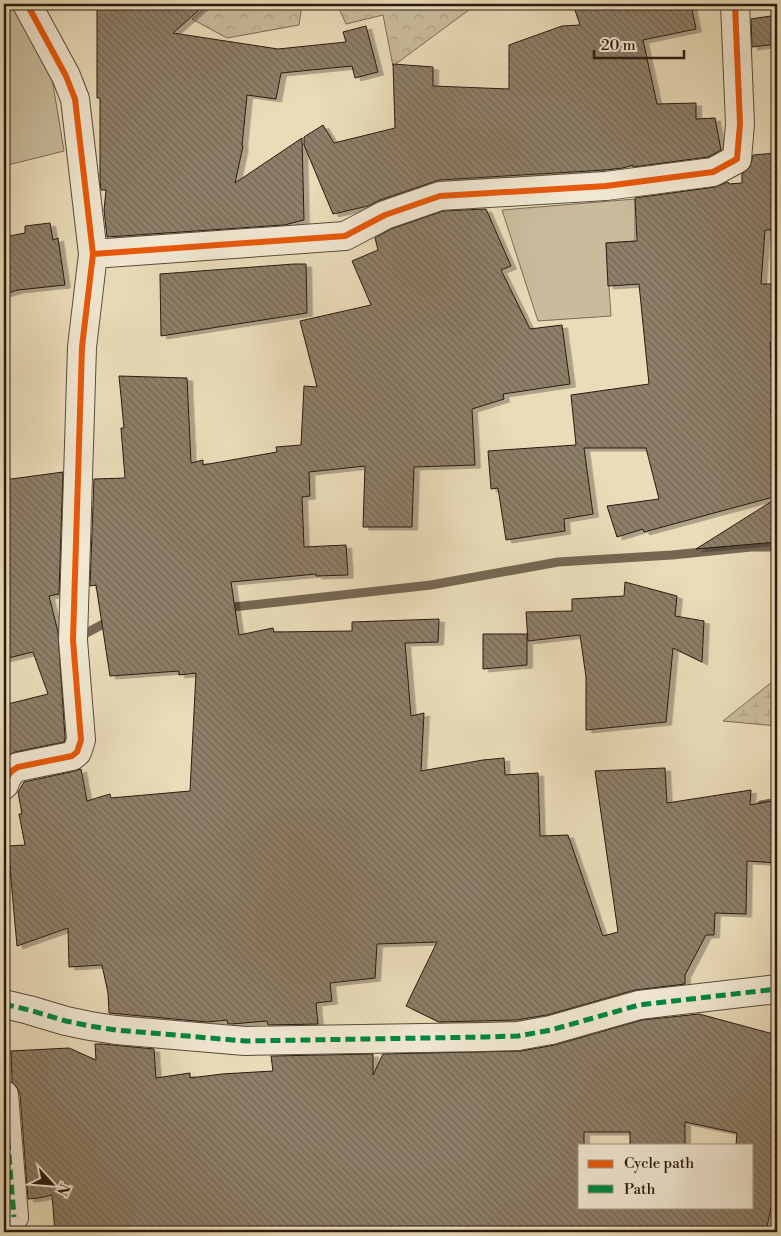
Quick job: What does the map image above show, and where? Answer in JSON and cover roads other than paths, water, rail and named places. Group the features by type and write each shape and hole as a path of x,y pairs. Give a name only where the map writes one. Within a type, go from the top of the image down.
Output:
{"street":[{"path":"4,785 12,770 18,767 72,756 77,752 81,740 73,640 82,347 93,254 76,99 66,76 27,4"},
{"path":"93,254 345,236 385,215 440,196 606,186 712,172 737,159 740,124 735,4"},
{"path":"4,1004 66,1021 116,1030 245,1041 484,1037 518,1036 551,1030 638,1005 777,989"},
{"path":"4,1095 14,1217"}],"waterway":[{"path":"224,608 431,585 558,562 672,555 751,547 777,547"},
{"path":"77,638 112,621"},
{"path":"761,805 777,802"}]}
